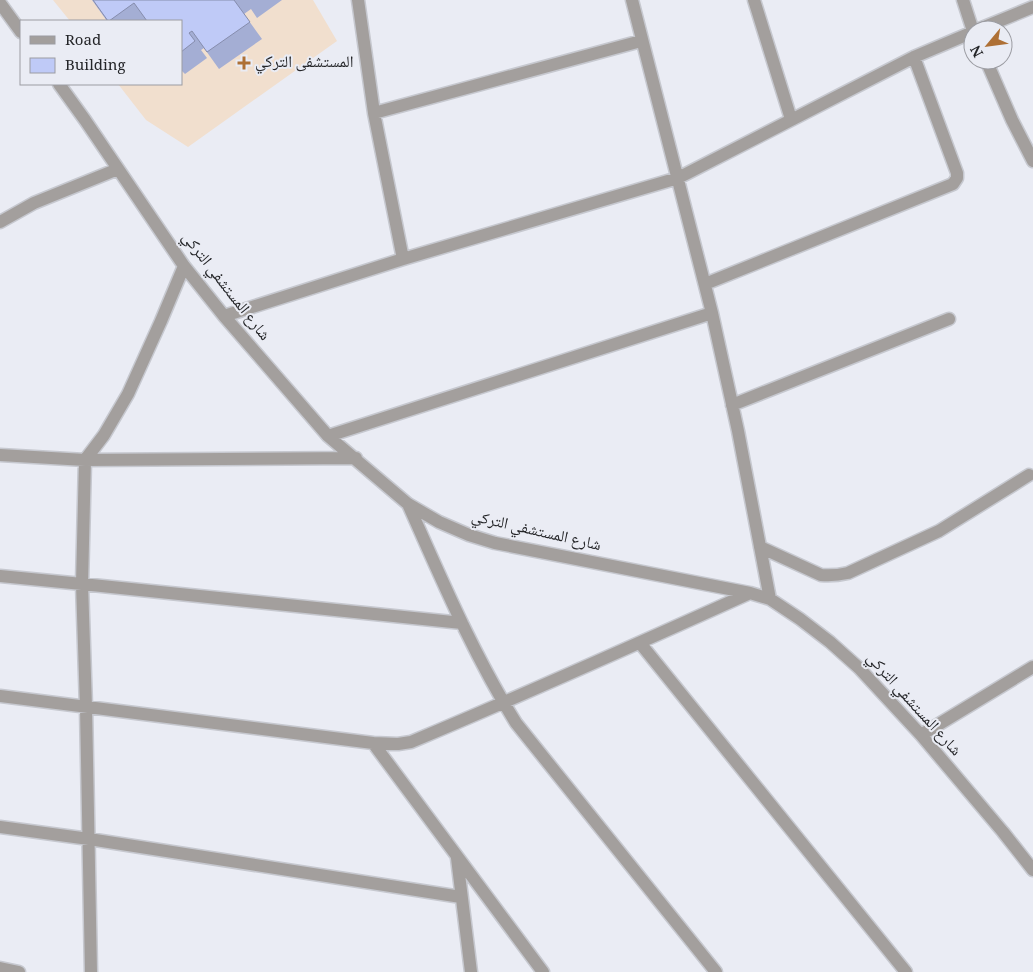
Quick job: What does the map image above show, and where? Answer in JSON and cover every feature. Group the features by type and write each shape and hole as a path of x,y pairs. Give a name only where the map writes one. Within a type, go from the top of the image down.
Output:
{"street":[{"path":"358,0 374,113 403,259"},
{"path":"632,0 712,313 770,599"},
{"path":"754,0 791,119"},
{"path":"963,0 969,20"},
{"path":"0,3 20,31"},
{"path":"1001,20 1033,7"},
{"path":"224,316 403,259 678,178 914,57 963,35"},
{"path":"374,113 641,41"},
{"path":"705,284 953,184 957,178 957,172 914,57"},
{"path":"990,70 1012,120 1033,161"},
{"name":"شارع المستشفي التركي","path":"59,85 184,266 224,316 328,436 408,504 439,522 469,535 750,592 770,599 830,642 859,668 921,735 1033,870"},
{"path":"0,222 34,203 118,169"},
{"path":"91,972 82,584 85,460 104,435 128,394 184,266"},
{"path":"328,436 712,313"},
{"path":"732,405 949,319"},
{"path":"0,455 85,460 356,458"},
{"path":"760,547 821,575 844,574 939,531 1029,475"},
{"path":"408,504 462,624 503,703 516,723 716,972"},
{"path":"0,576 462,624"},
{"path":"0,696 373,743 398,744 410,742 503,703 750,592"},
{"path":"640,643 906,972"},
{"path":"921,735 1033,666"},
{"path":"373,743 543,972"},
{"path":"0,827 89,838 461,896"},
{"path":"457,856 470,972"},
{"path":"0,968 19,972"}],"shaded area":[{"name":"المستشفى التركي","path":"53,0 313,0 337,41 188,147 146,120 119,85 182,85 182,20 69,20"}],"building":[{"path":"93,0 234,0 250,22 207,52 192,31 189,33 195,41 182,51 182,20 146,20 134,3 110,20 107,20"}],"place":[{"name":"المستشفى التركي","path":"244,63"}]}
